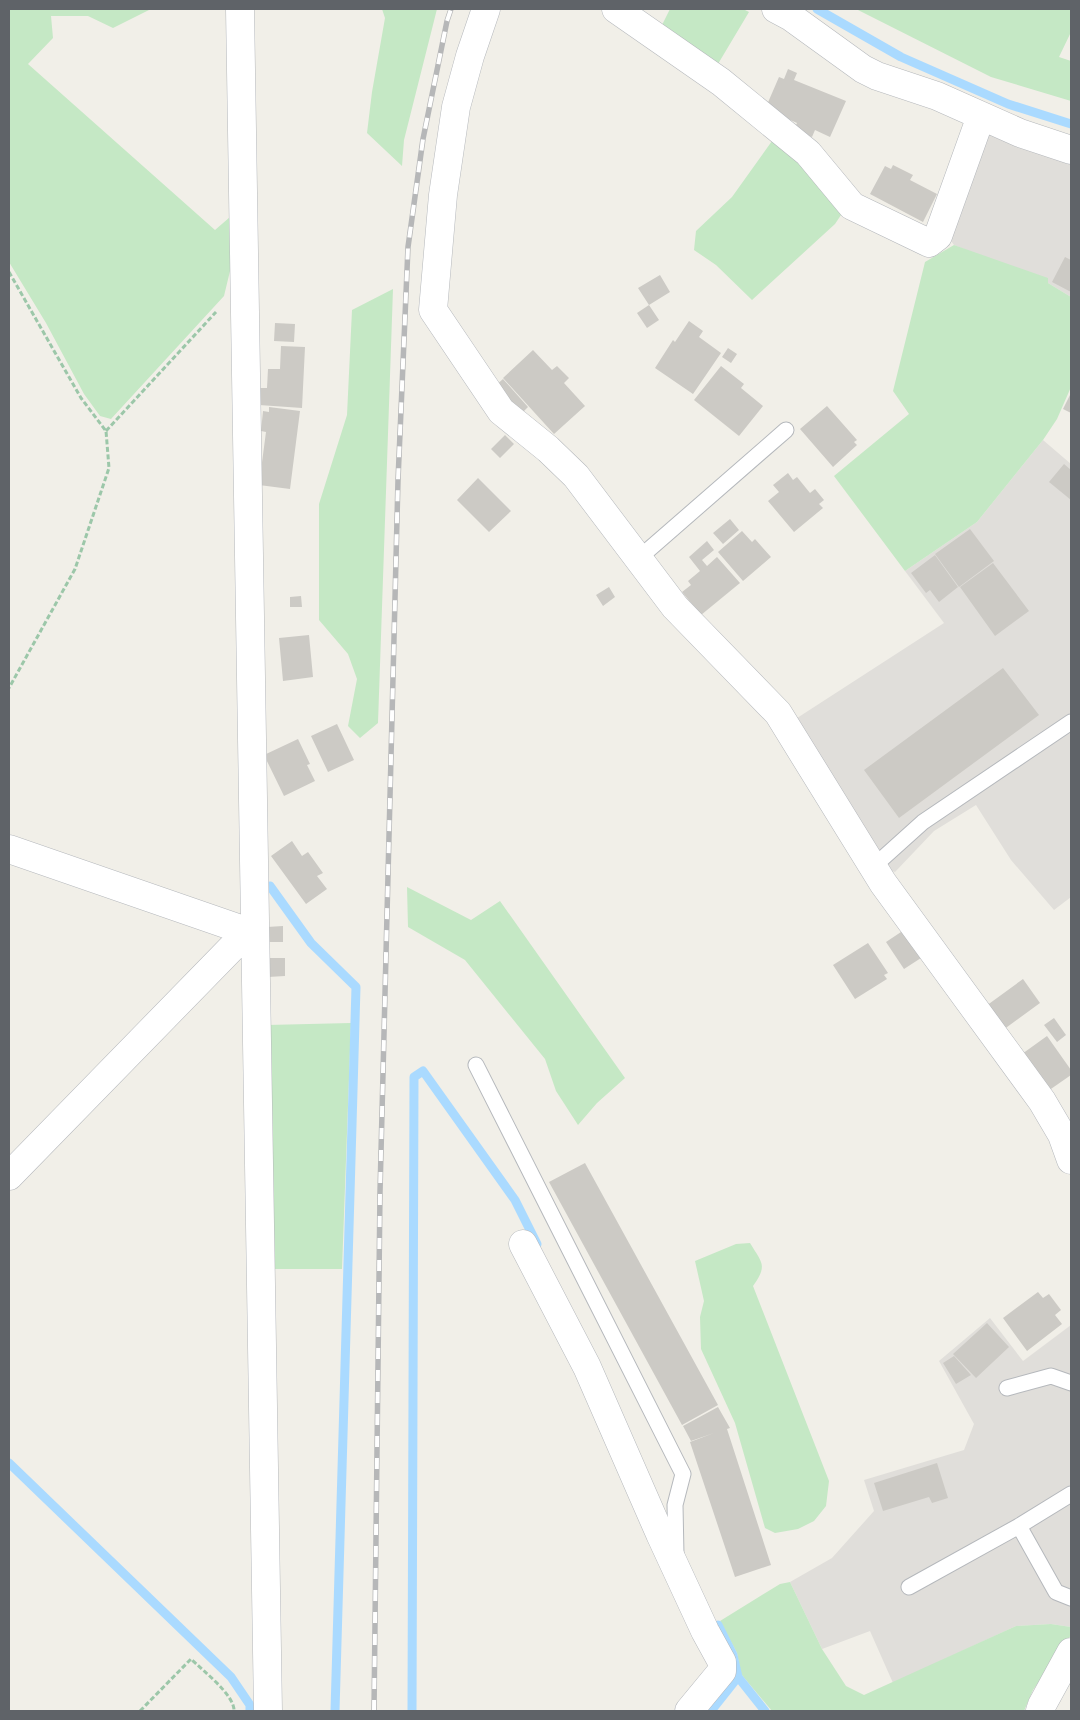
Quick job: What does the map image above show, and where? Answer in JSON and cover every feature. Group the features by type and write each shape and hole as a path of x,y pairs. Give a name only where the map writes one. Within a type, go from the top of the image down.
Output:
{"street":[{"path":"240,9 252,928 268,1711"},
{"path":"486,9 456,107 443,195 432,310 501,411 548,449 576,476 675,607 778,713 898,904 1042,1101 1062,1135 1071,1160"},
{"path":"616,9 721,82 808,153 852,206 929,243 938,236 981,116"},
{"path":"776,9 791,17 863,69 877,76 937,96 1020,132 1071,150"},
{"path":"9,849 252,928"},
{"path":"9,1176 252,928"},
{"path":"523,1244 587,1367 677,1571 722,1662 722,1670 689,1711"},
{"path":"1040,1711 1071,1652"}],"lane":[{"path":"638,559 786,430"},
{"path":"873,867 923,822 1071,722"},
{"path":"476,1065 683,1474 674,1505 677,1571"},
{"path":"1007,1388 1050,1376 1071,1383"},
{"path":"909,1587 1071,1494"},
{"path":"1018,1526 1056,1592 1071,1598"}],"path":[{"path":"9,272 80,398 106,430 109,468 75,569 9,688"},
{"path":"106,430 244,281"},
{"path":"140,1711 191,1659 228,1694 235,1708 234,1711"}],"shaded area":[{"path":"985,126 1071,158 1071,297 1048,283 954,245 949,238"},
{"path":"1043,440 1071,464 1071,897 1054,910 1011,860 976,805 934,831 895,872 884,868 794,720 944,623 905,571 977,522"},
{"path":"990,1318 1023,1361 1071,1325 1071,1627 1051,1624 1016,1626 893,1683 870,1631 822,1649 790,1582 832,1558 874,1511 864,1480 964,1450 974,1424 939,1361"}],"green space":[{"path":"9,9 151,9 113,28 88,16 51,16 53,38 28,64 215,230 230,217 230,271 224,296 111,419 100,416 84,394 46,323 9,262"},
{"path":"382,9 437,9 404,140 402,166 367,133 385,18"},
{"path":"670,9 743,9 749,12 715,69 659,31"},
{"path":"856,9 1071,9 1071,32 1059,57 1071,61 1071,101 991,77"},
{"path":"777,134 845,209 835,224 752,300 716,265 694,250 696,231 732,197"},
{"path":"954,245 1048,278 1048,283 1071,297 1071,387 1057,419 1043,440 977,522 905,571 834,476 909,414 893,391 925,262"},
{"path":"393,289 378,723 360,738 348,726 357,679 348,654 319,620 319,504 347,415 352,310"},
{"path":"407,887 471,920 500,901 625,1078 597,1103 578,1125 556,1091 545,1059 465,960 408,927"},
{"path":"351,1023 342,1269 274,1269 267,1025"},
{"path":"750,1243 762,1264 761,1273 753,1286 829,1481 826,1506 814,1521 798,1529 775,1533 765,1528 735,1423 701,1349 700,1317 704,1301 695,1261 736,1244"},
{"path":"790,1582 822,1649 846,1686 864,1695 1016,1626 1051,1624 1071,1627 1071,1635 1033,1690 1024,1711 772,1711 741,1674 737,1653 720,1621 780,1584"}],"building":[{"path":"788,69 797,73 794,80 846,101 830,137 815,130 812,137 794,129 797,123 766,107 779,77 784,79"},
{"path":"893,165 913,175 910,180 937,194 923,222 870,194 885,166 891,169"},
{"path":"1065,257 1071,260 1071,292 1052,282"},
{"path":"660,275 670,292 649,305 638,288"},
{"path":"649,305 659,320 647,328 637,313"},
{"path":"689,321 703,331 699,337 721,353 693,394 655,368 673,340 675,342"},
{"path":"275,323 295,324 294,342 274,341"},
{"path":"281,346 305,347 302,408 259,405 259,388 267,388 268,369 280,369"},
{"path":"728,348 737,354 731,363 722,357"},
{"path":"533,350 552,370 557,366 569,378 564,383 585,406 554,434 503,378"},
{"path":"721,366 744,384 741,388 763,406 739,436 694,400"},
{"path":"503,379 528,407 520,415 494,387"},
{"path":"1071,393 1071,413 1063,409"},
{"path":"827,406 857,440 854,442 857,445 833,467 800,429"},
{"path":"269,407 300,411 290,489 259,485 266,432 261,431 263,411 269,412"},
{"path":"505,435 514,444 500,458 491,449"},
{"path":"1064,464 1071,470 1071,500 1049,482"},
{"path":"788,473 793,480 797,477 810,493 815,489 824,500 819,504 823,508 794,532 768,501 779,492 773,485"},
{"path":"478,478 511,511 489,532 457,500"},
{"path":"730,519 739,530 723,544 713,533"},
{"path":"970,529 994,561 959,587 935,554"},
{"path":"742,531 752,542 755,539 771,557 743,581 718,552"},
{"path":"707,541 714,550 702,560 707,566 717,557 740,583 701,615 682,592 691,585 688,581 700,571 689,557"},
{"path":"935,555 958,587 939,602 930,590 926,593 911,573"},
{"path":"993,563 1029,611 995,636 960,587"},
{"path":"609,587 615,597 603,606 596,595"},
{"path":"301,596 302,607 290,607 290,597"},
{"path":"309,635 313,677 283,681 279,638"},
{"path":"1003,668 1039,715 899,818 864,770"},
{"path":"337,724 354,760 328,772 311,736"},
{"path":"298,739 310,764 307,765 315,781 284,796 264,755"},
{"path":"292,841 302,856 308,852 323,873 317,876 327,889 306,904 271,856"},
{"path":"283,926 283,942 267,942 267,927"},
{"path":"904,930 921,958 904,969 886,942"},
{"path":"868,943 888,973 884,975 887,979 855,999 833,965"},
{"path":"268,958 285,958 285,976 268,977"},
{"path":"1023,979 1040,1003 1003,1030 986,1006"},
{"path":"1054,1018 1066,1035 1057,1042 1044,1025"},
{"path":"1047,1036 1071,1070 1071,1075 1048,1091 1022,1054"},
{"path":"585,1163 718,1405 682,1425 549,1182"},
{"path":"1038,1292 1043,1298 1049,1294 1061,1310 1055,1315 1062,1324 1027,1351 1003,1318"},
{"path":"987,1323 1009,1347 976,1378 953,1354"},
{"path":"954,1356 971,1375 956,1384 943,1363"},
{"path":"718,1407 730,1428 727,1429 771,1565 735,1577 690,1442 714,1433 691,1441 683,1426"},
{"path":"937,1463 948,1498 932,1503 929,1497 883,1511 874,1483"}],"waterway":[{"path":"817,9 901,57 1008,104 1071,124"},
{"path":"270,886 311,943 356,987 335,1711"},
{"path":"412,1711 414,1077 423,1071 515,1200 537,1244"},
{"path":"9,1463 231,1677 250,1705 250,1711"},
{"path":"718,1625 733,1655 738,1677 765,1711"},
{"path":"711,1711 738,1677"}],"railway":[{"path":"374,1711 380,1192 398,480 408,247 423,139 451,9"}]}
